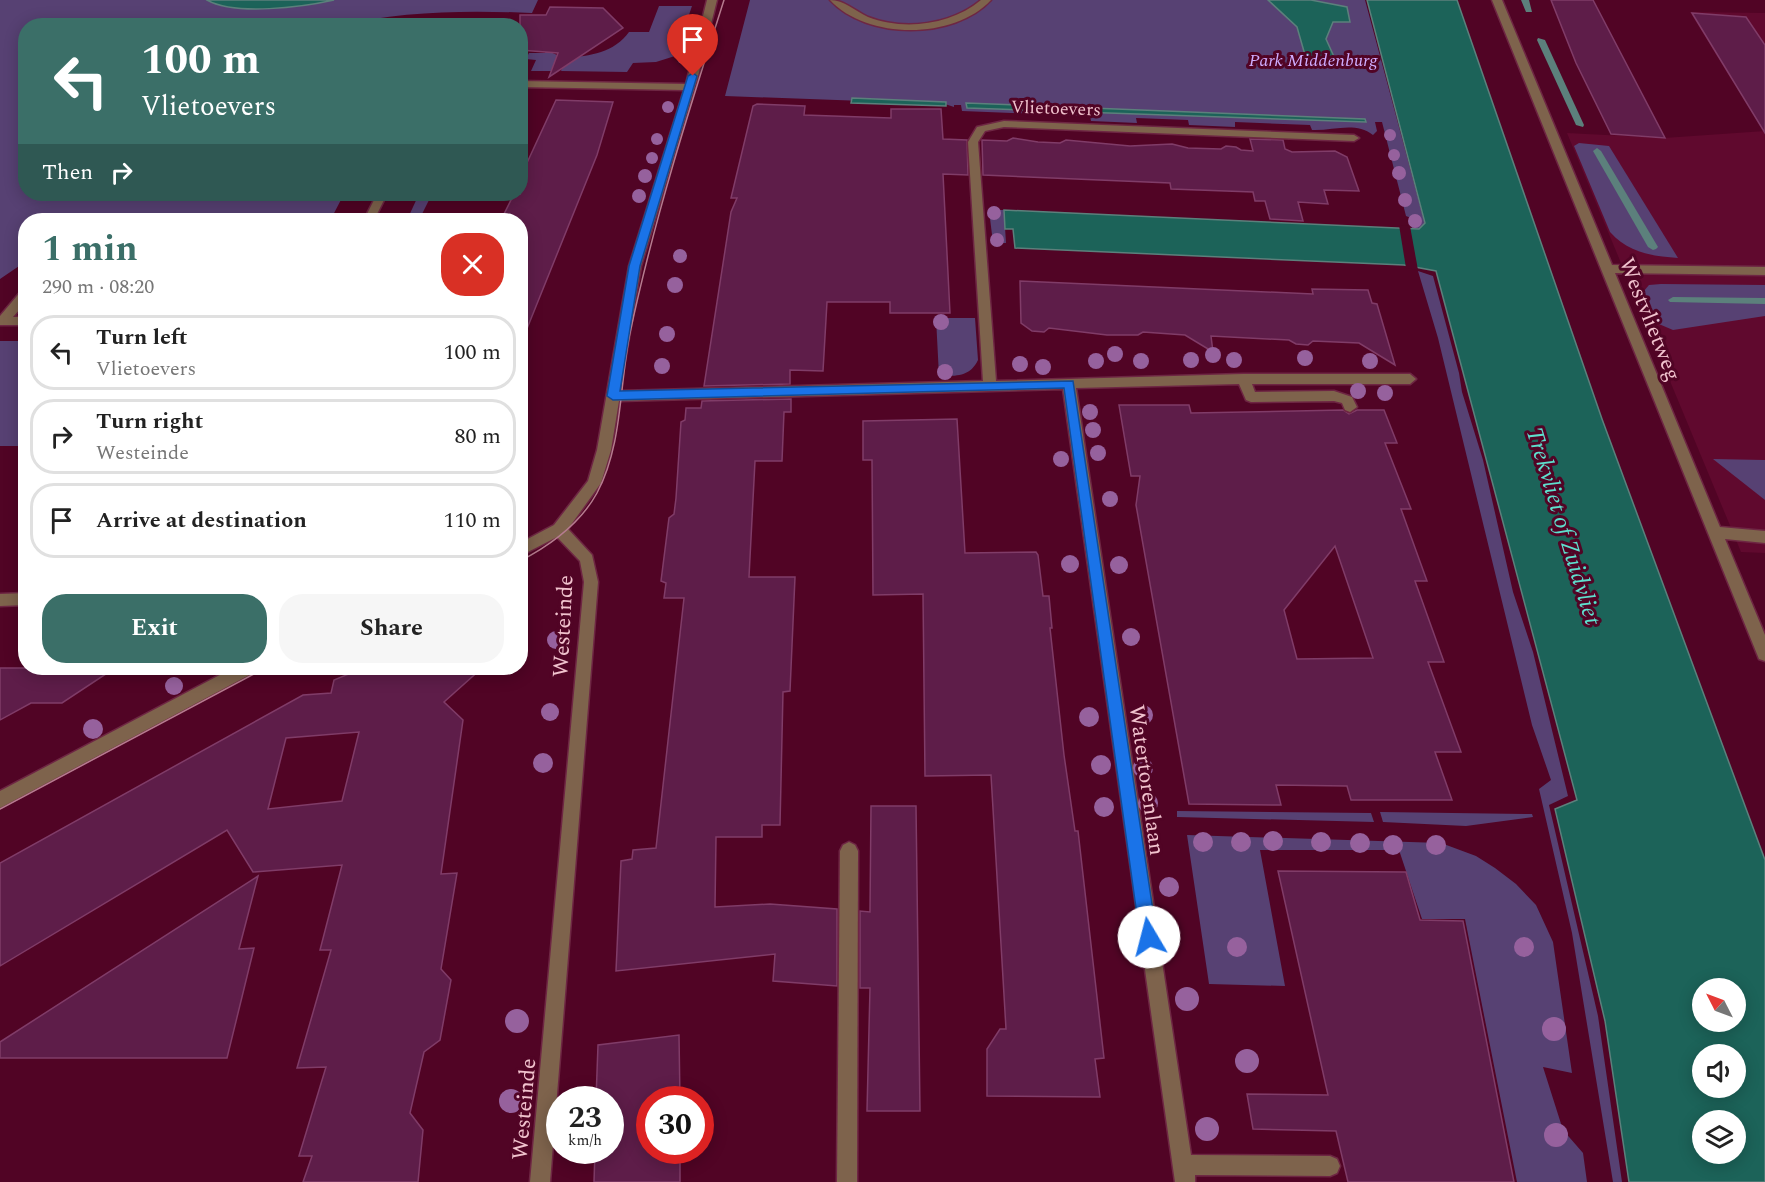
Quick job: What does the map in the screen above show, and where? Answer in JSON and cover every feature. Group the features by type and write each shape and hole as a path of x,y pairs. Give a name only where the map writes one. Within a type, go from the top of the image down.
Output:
{"street":[{"path":"528,546 559,529 594,483 604,450 635,266 689,87 712,0"},
{"path":"835,0 853,14 891,26 929,25 957,19 979,9 986,0"},
{"name":"Westvlietweg","path":"1497,0 1765,654"},
{"path":"528,84 689,87"},
{"name":"Vlietoevers","path":"990,386 973,142 981,129 1004,124 1354,138"},
{"path":"1608,269 1765,271"},
{"path":"1,321 18,302"},
{"path":"1,321 18,321"},
{"path":"613,396 1243,379 1410,379"},
{"path":"1243,379 1251,397 1334,396 1347,400 1350,407"},
{"name":"Watertorenlaan","path":"1069,384 1184,1173"},
{"name":"Westeinde","path":"540,1182 591,582 587,559 559,529"},
{"path":"1715,532 1765,537"},
{"path":"0,600 18,599"},
{"path":"0,800 234,675"},
{"path":"848,1182 849,851"},
{"path":"1184,1173 1330,1166"}],"shaded area":[{"path":"1690,12 1765,13 1765,82 1731,79"},
{"path":"1765,131 1765,553 1741,552 1567,133 1664,138"}],"green space":[{"path":"0,0 538,0 532,13 434,13 379,18 18,18 18,201 340,201 334,213 18,213 18,267 0,279"},
{"name":"Park Middenburg","path":"750,0 1365,0 1425,224 1419,229 1412,228 1411,218 1406,216 1382,122 1375,122 1377,131 1373,135 1359,128 1312,130 1310,125 1235,122 1235,127 1189,125 1188,120 1136,118 1137,123 1091,121 1090,116 962,111 961,105 954,105 954,107 945,104 725,96"},
{"path":"659,6 692,6 675,56 656,62 633,63 627,72 561,71 567,57 584,56 609,49 629,32 649,32"},
{"path":"546,50 557,55 552,71 531,71 536,60 528,59 529,53 545,53"},
{"path":"1579,143 1609,146 1678,258 1633,249 1610,232 1574,146"},
{"path":"416,201 428,201 422,213 410,213"},
{"path":"989,210 1004,210 1006,243 993,243"},
{"path":"1418,271 1433,276 1462,392 1483,460 1513,592 1533,652 1568,796 1549,805 1598,1016 1622,1182 1613,1182 1572,933 1539,789 1551,780 1532,725 1438,338"},
{"path":"1649,285 1765,285 1765,316 1673,330 1647,319 1638,298"},
{"path":"936,318 975,318 978,360 967,373 939,376"},
{"path":"0,341 18,341 18,446 0,446"},
{"path":"1713,459 1765,460 1765,500"},
{"path":"1177,811 1371,813 1374,822 1177,817"},
{"path":"1380,812 1532,814 1533,817 1466,826 1383,822"},
{"path":"1187,835 1441,843 1476,856 1516,884 1536,905 1553,942 1572,1073 1543,1067 1563,1130 1583,1153 1587,1182 1517,1182 1465,919 1422,919 1399,850 1260,850 1285,986 1209,984"}],"water":[{"path":"207,0 334,0 288,7 251,9 219,5"},
{"path":"1268,0 1311,0 1347,7 1350,22 1333,22 1326,39 1336,61 1329,66 1321,67 1307,62 1297,27"},
{"name":"Trekvliet of Zuidvliet","path":"1367,0 1457,0 1602,419 1765,860 1765,1182 1629,1182 1605,1021 1555,809 1577,800 1436,271 1404,265 1015,248 1013,229 1005,229 1004,210 1419,229 1425,223"},
{"path":"852,98 946,102 946,106 851,103"},
{"path":"966,103 1365,119 1366,122 967,108"}],"pier":[{"path":"1399,225 1410,226 1418,270 1406,268"}],"building":[{"path":"1551,0 1593,0 1665,138 1611,134 1576,63"},
{"path":"550,7 603,8 623,28 549,77 558,53 528,51 528,18 520,18 520,15 546,15"},
{"path":"1692,13 1746,17 1765,45 1765,133"},
{"path":"556,100 613,102 597,155 528,326 528,213 504,213 510,201 528,201 528,161"},
{"path":"757,104 805,106 804,115 891,118 891,109 941,109 943,139 967,140 968,175 943,174 950,313 890,313 890,302 827,302 823,371 790,370 790,384 704,386 731,212 737,198 731,198 753,106"},
{"path":"1013,138 1038,142 1060,143 1066,140 1130,146 1172,144 1188,148 1221,149 1226,146 1253,151 1250,139 1283,140 1285,149 1292,152 1335,151 1347,157 1359,191 1324,190 1328,204 1298,202 1303,221 1270,219 1265,201 1255,201 1253,192 1171,189 1170,183 983,175 982,140 1007,141"},
{"path":"1020,281 1313,294 1312,289 1368,290 1372,303 1377,304 1395,365 1359,343 1313,341 1308,345 1296,344 1289,340 1211,336 1213,352 1185,335 1143,332 1138,335 1107,335 1049,328 1044,332 1032,331 1021,323"},
{"path":"791,399 791,412 784,412 782,461 755,461 749,577 795,577 790,691 783,692 780,825 762,825 762,837 716,837 715,907 770,904 837,909 837,986 773,981 775,954 616,971 621,861 632,859 633,850 656,848 684,598 664,598 666,583 661,581 669,518 674,514 681,422 685,420 686,408 701,408 702,401"},
{"path":"1119,405 1189,405 1191,413 1343,410 1349,414 1357,410 1384,410 1397,443 1385,443 1411,509 1401,509 1427,581 1415,581 1444,662 1428,662 1461,752 1435,752 1452,800 1351,800 1347,786 1276,785 1281,805 1189,804 1136,505 1140,476 1131,476","holes":["1335,546 1373,658 1297,659 1284,610"]},
{"path":"957,419 965,553 1036,552 1043,596 1049,596 1052,628 1050,628 1064,755 1075,831 1078,831 1104,1058 1095,1059 1100,1097 987,1096 987,1049 1000,1029 1006,1029 991,775 925,776 923,594 873,595 872,460 863,460 863,421"},
{"path":"0,668 18,668 18,675 104,675 62,703 31,703 0,720"},
{"path":"346,675 474,675 444,702 463,720 441,874 457,873 441,969 451,980 440,1040 424,1052 410,1113 423,1130 418,1182 303,1182 312,1156 299,1156 326,1067 297,1068 331,950 320,950 342,865 253,872 227,830 0,966 0,863 303,695 331,693 334,680","holes":["359,732 342,801 268,809 286,738"]},
{"path":"871,806 916,806 920,1111 867,1111 870,988 860,988 860,911 870,912"},
{"path":"1278,871 1406,872 1420,920 1463,921 1514,1182 1348,1182 1336,1131 1253,1129 1247,1094 1328,1095"},
{"path":"258,876 239,949 254,948 227,1058 0,1058 0,1042"},
{"path":"679,1035 680,1086 636,1086 636,1164 680,1164 680,1182 594,1182 595,1164 624,1164 624,1086 597,1086 598,1045"}],"waterway":[{"path":"1525,0 1529,10"},
{"path":"1541,40 1580,125"},
{"path":"1597,151 1653,247"},
{"path":"1673,300 1765,301"}],"tram line":[{"path":"528,556 554,541 582,514 597,493 612,455 626,353 639,291 685,124 724,0"},
{"path":"0,809 252,675"}],"route":[{"path":"693,76 635,266 613,396 1069,384 1149,937"}]}
